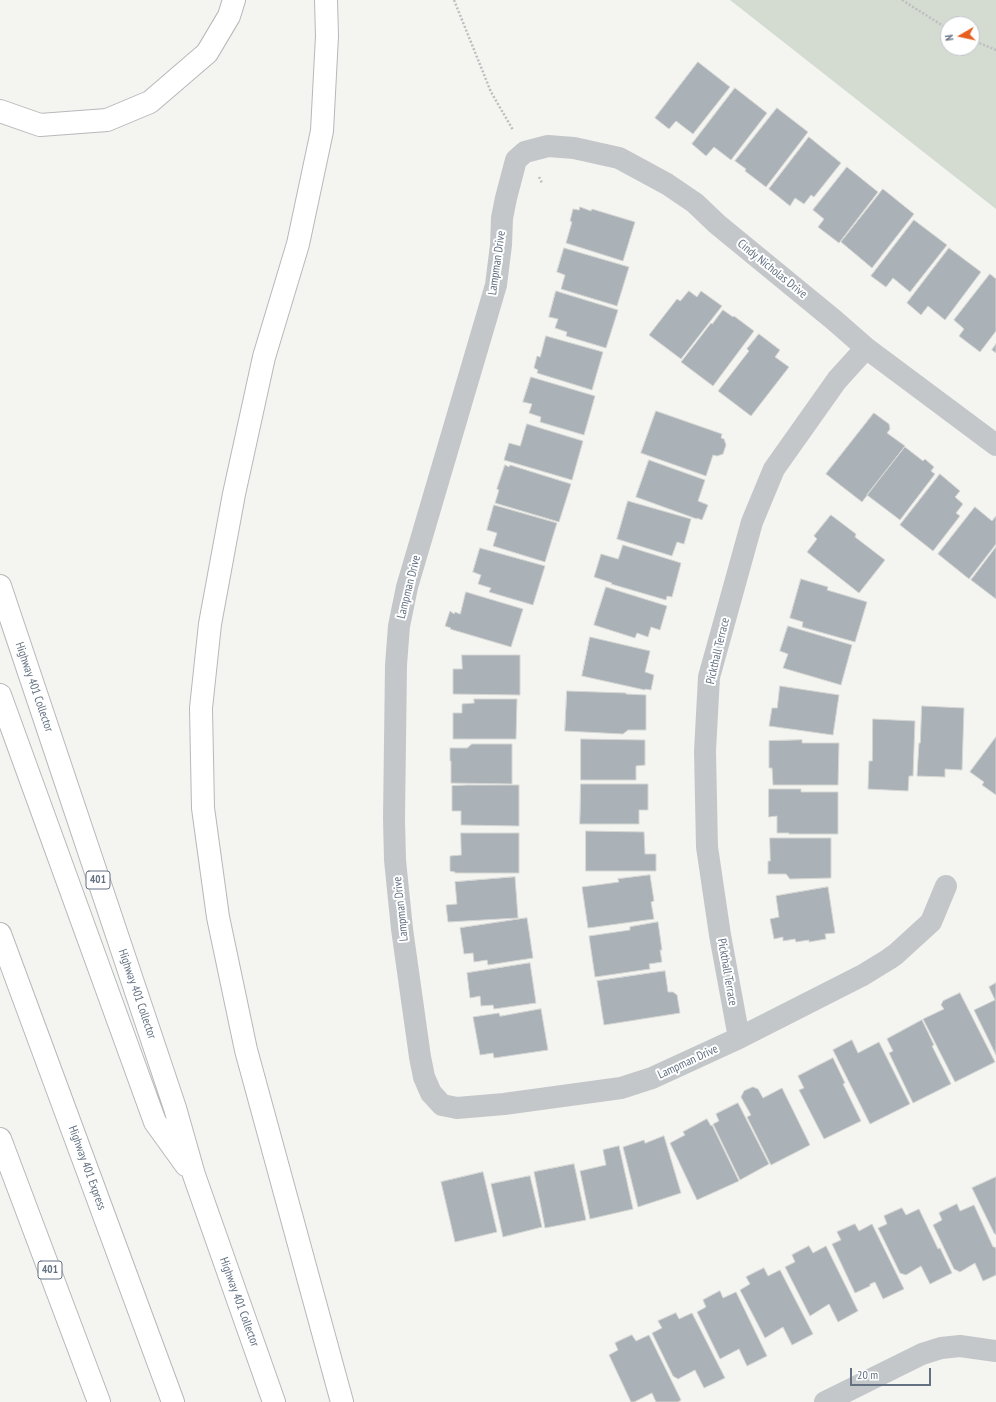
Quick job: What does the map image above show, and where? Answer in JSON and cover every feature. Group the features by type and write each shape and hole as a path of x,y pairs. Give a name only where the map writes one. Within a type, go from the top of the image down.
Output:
{"highway":[{"path":"0,111 40,125 107,120 150,102 207,53 229,16 234,0"},
{"path":"326,0 327,36 322,130 298,244 264,357 234,494 210,624 201,708 203,808 219,924 246,1050 342,1402"},
{"name":"Highway 401 Collector","path":"0,586 175,1108 194,1175 274,1402"},
{"path":"0,695 155,1122 194,1175"},
{"name":"Highway 401 Express","path":"0,934 173,1402"},
{"name":"401","path":"0,1139 99,1402"}],"street":[{"name":"Cindy Nicholas Drive","path":"525,152 548,146 574,148 619,158 667,184 695,203 717,224 866,348 996,444"},
{"name":"Lampman Drive","path":"525,152 516,160 502,218 501,245 496,285 407,587 399,626 396,665 394,819 395,860 402,929 420,1057 424,1077 431,1093 442,1105 457,1108 504,1104 621,1088 652,1078 739,1038 863,975 896,954 931,922 946,886"},
{"name":"Pickthall Terrace","path":"739,1038 720,935 707,847 705,751 710,677 752,522 774,469 837,380 866,348"},
{"path":"825,1402 922,1354 941,1348 960,1346 996,1352"}],"path":[{"path":"454,0 491,92 542,183"},
{"path":"902,0 940,24"},
{"path":"980,43 996,50"}],"shaded area":[{"path":"730,0 996,0 996,209"}],"building":[{"path":"698,62 730,87 693,134 676,121 669,129 655,118"},
{"path":"735,88 767,113 731,160 714,147 706,156 692,144"},
{"path":"777,108 808,132 766,187 745,171 746,169 735,161"},
{"path":"809,137 841,163 814,197 811,195 804,204 795,198 790,206 769,189"},
{"path":"847,167 878,192 839,243 818,227 824,219 813,210"},
{"path":"883,189 914,214 872,268 841,242"},
{"path":"580,207 591,211 592,209 635,222 623,261 566,243 572,222 570,221 573,209 579,210"},
{"path":"914,220 947,245 910,292 893,278 886,287 871,276"},
{"path":"564,248 629,267 617,306 561,289 565,275 557,272"},
{"path":"949,248 981,272 945,320 928,306 921,315 907,303"},
{"path":"990,274 996,279 996,331 980,352 959,336 964,329 954,320"},
{"path":"556,291 618,310 606,348 566,336 567,332 555,328 558,319 549,317"},
{"path":"689,291 697,297 701,291 722,306 681,359 649,335 677,299 680,301"},
{"path":"723,310 733,317 734,316 754,331 713,386 681,362"},
{"path":"759,334 780,350 775,357 789,367 751,416 718,391 749,351 747,349"},
{"path":"546,336 603,352 592,390 537,373 538,370 534,368 537,356 540,357"},
{"path":"996,344 996,353 992,350"},
{"path":"531,377 595,396 584,435 540,422 541,417 529,413 532,404 523,402"},
{"path":"656,411 722,434 721,438 724,439 726,445 723,454 717,456 713,455 706,476 641,453"},
{"path":"874,413 889,424 890,429 887,433 905,446 862,502 826,474"},
{"path":"527,424 583,441 572,480 504,460 509,443 520,446"},
{"path":"905,447 923,461 925,459 934,467 931,471 935,474 900,520 867,495"},
{"path":"649,460 705,480 698,501 708,505 702,520 636,497"},
{"path":"505,465 509,467 510,465 571,484 559,522 495,503 499,490 497,489"},
{"path":"940,474 960,491 955,497 963,504 956,513 960,516 933,551 900,525"},
{"path":"628,501 691,519 684,544 677,542 672,556 617,539"},
{"path":"494,505 557,523 545,562 493,546 497,533 487,530"},
{"path":"975,507 992,521 996,516 996,544 969,579 938,554"},
{"path":"831,515 856,534 855,537 885,560 859,593 807,552 817,539 814,536"},
{"path":"623,545 681,563 672,597 667,596 666,600 611,584 612,583 594,577 601,554 618,559"},
{"path":"996,547 996,599 971,580"},
{"path":"480,548 545,566 533,605 489,592 491,588 478,584 481,575 473,572"},
{"path":"801,579 828,587 827,590 867,602 855,642 802,627 803,622 790,618"},
{"path":"606,587 667,606 660,630 651,627 648,637 637,633 635,638 594,625"},
{"path":"466,592 523,609 511,647 450,629 451,628 445,626 450,611 454,614 455,612 460,614"},
{"path":"788,626 852,645 841,685 783,668 788,654 780,651"},
{"path":"590,637 650,651 645,672 654,675 651,690 582,676"},
{"path":"462,655 520,655 520,695 453,694 453,669 462,669"},
{"path":"780,686 839,695 833,735 769,726 772,708 777,708"},
{"path":"567,691 646,695 646,730 628,730 623,734 565,731"},
{"path":"474,699 517,699 516,739 453,739 453,713 462,713 462,704 474,703"},
{"path":"922,706 964,708 962,770 945,769 945,777 917,776"},
{"path":"873,719 915,721 913,776 909,776 908,791 868,789 869,761 872,761"},
{"path":"996,737 996,795 982,785 984,782 970,772"},
{"path":"581,739 645,740 645,765 636,766 636,780 581,780"},
{"path":"802,740 802,743 839,743 838,785 773,785 772,768 769,768 769,741"},
{"path":"472,744 512,744 512,784 451,783 450,748 467,748"},
{"path":"581,784 648,784 648,810 639,810 639,824 580,824"},
{"path":"519,785 519,826 461,825 461,811 452,811 452,786"},
{"path":"769,789 801,789 801,792 838,792 838,834 777,833 777,816 769,817"},
{"path":"586,831 644,832 645,854 656,854 656,871 586,871"},
{"path":"461,833 519,833 519,873 455,873 450,871 450,856 461,855"},
{"path":"770,838 831,838 831,878 790,879 786,874 768,874 768,861 770,861"},
{"path":"650,875 654,901 651,902 654,919 588,928 582,887 619,882 618,879"},
{"path":"515,877 518,918 448,922 446,905 457,904 455,882"},
{"path":"828,887 835,933 825,934 826,939 809,942 809,940 796,942 795,939 783,941 783,937 774,939 770,919 779,917 776,896"},
{"path":"527,918 533,958 488,965 487,960 474,962 473,953 464,954 460,928"},
{"path":"658,922 662,962 649,964 650,969 595,977 589,936 630,930 630,927"},
{"path":"530,963 536,1003 494,1009 493,1005 481,1006 480,996 470,998 467,973"},
{"path":"665,971 668,992 673,992 677,995 680,1013 604,1025 597,981"},
{"path":"996,983 996,1055 974,1010 995,1000 989,987"},
{"path":"960,993 995,1062 955,1082 923,1019 944,1009 941,1005 943,1001"},
{"path":"541,1009 548,1050 494,1058 493,1053 480,1055 473,1017 499,1013 500,1016"},
{"path":"922,1020 934,1045 932,1046 951,1084 913,1103 889,1053 893,1051 887,1039"},
{"path":"852,1040 858,1053 879,1042 910,1104 870,1124 833,1050"},
{"path":"833,1058 845,1083 843,1084 861,1121 824,1139 799,1090 804,1088 798,1076"},
{"path":"753,1087 758,1089 763,1098 782,1088 810,1145 771,1165 747,1117 751,1115 741,1097 744,1091"},
{"path":"738,1103 769,1164 740,1180 713,1124 719,1121 716,1114"},
{"path":"707,1119 711,1126 712,1125 739,1181 697,1200 670,1143 685,1135 683,1132"},
{"path":"664,1136 681,1193 638,1207 623,1147 644,1140 645,1143"},
{"path":"619,1146 633,1209 590,1219 580,1171 606,1165 603,1150"},
{"path":"574,1164 586,1220 545,1228 534,1172"},
{"path":"483,1172 497,1232 455,1242 441,1182"},
{"path":"530,1176 542,1227 503,1237 491,1184"},
{"path":"996,1177 996,1235 972,1188"},
{"path":"957,1204 960,1211 974,1205 993,1247 996,1249 996,1275 983,1281 975,1263 960,1272 954,1269 933,1225 942,1220 939,1213"},
{"path":"902,1208 906,1215 919,1209 938,1249 940,1248 952,1273 930,1284 921,1266 906,1275 900,1273 878,1228 887,1224 884,1216"},
{"path":"855,1224 859,1231 872,1224 904,1289 883,1299 875,1282 855,1293 832,1244 841,1240 837,1232"},
{"path":"809,1246 813,1253 826,1246 858,1311 838,1322 829,1304 810,1316 785,1267 795,1262 792,1255"},
{"path":"764,1268 768,1276 780,1270 813,1334 792,1345 783,1327 765,1338 740,1290 750,1284 746,1277"},
{"path":"720,1291 723,1298 736,1292 767,1356 747,1366 739,1349 720,1359 697,1312 706,1307 703,1300"},
{"path":"676,1313 679,1319 692,1313 725,1378 704,1388 695,1370 678,1379 673,1376 652,1333 662,1328 658,1321"},
{"path":"632,1335 636,1341 649,1335 681,1400 678,1402 656,1402 652,1393 631,1402 609,1355 618,1350 615,1343"}]}
